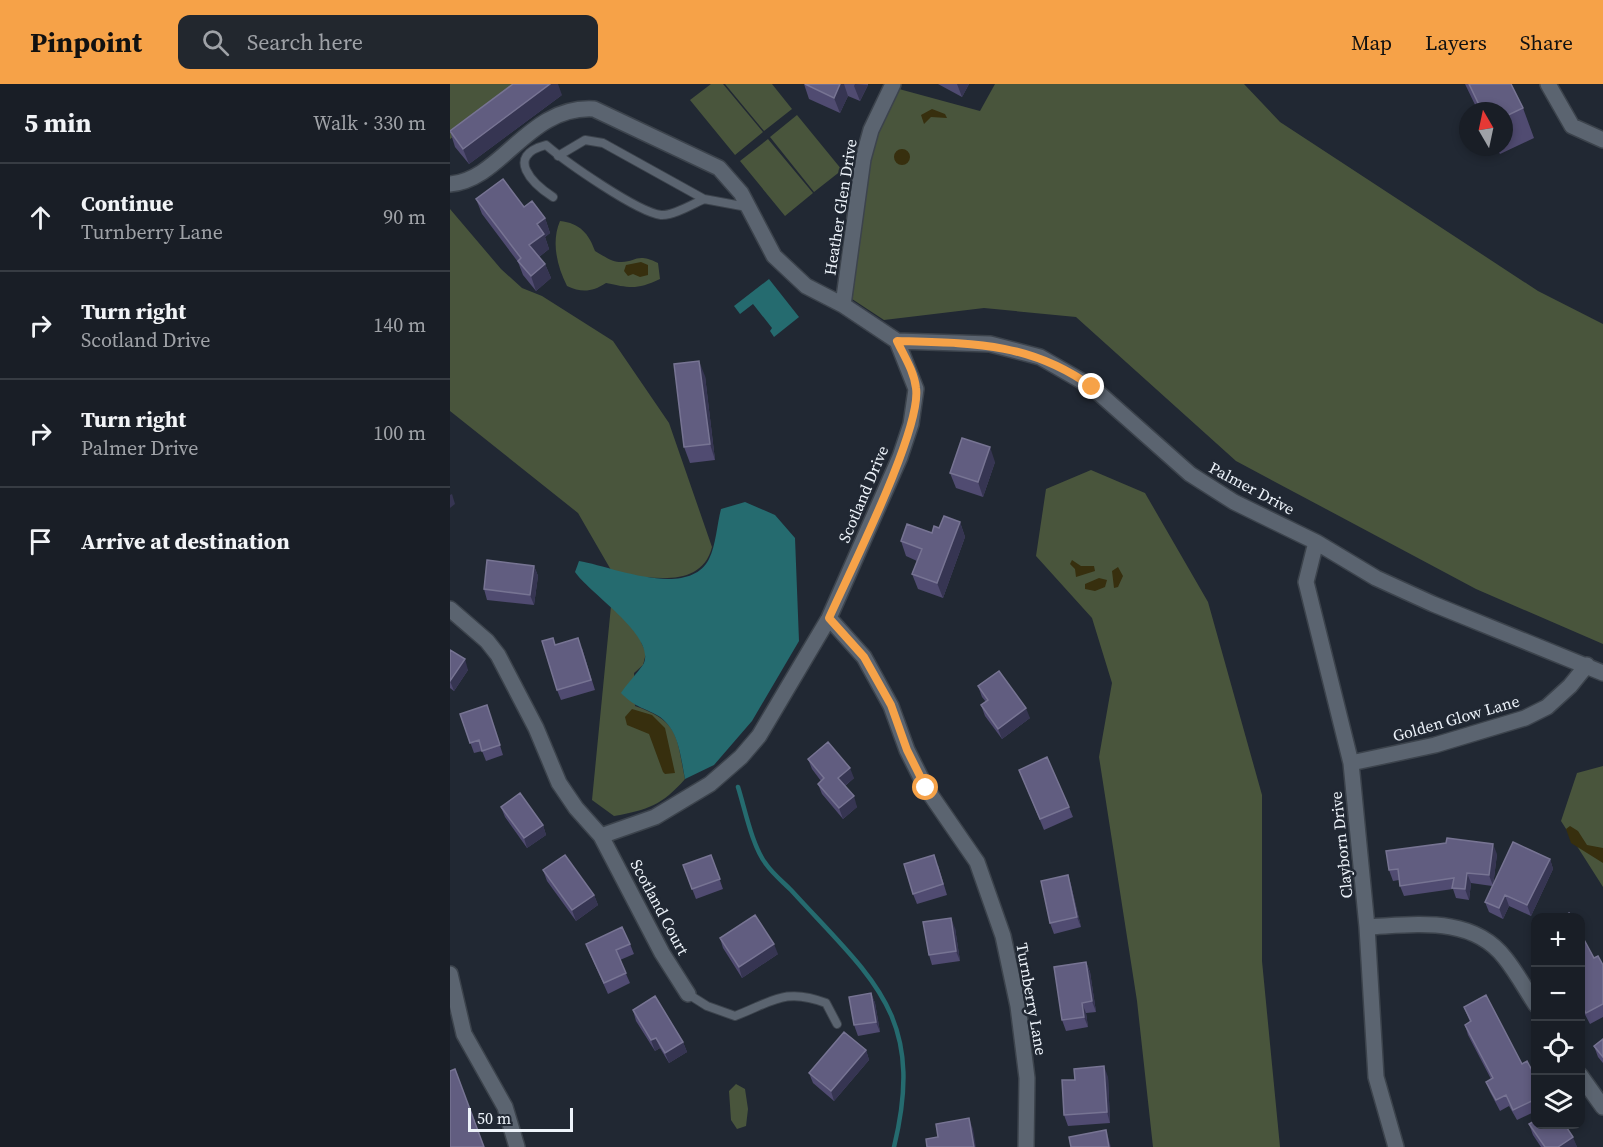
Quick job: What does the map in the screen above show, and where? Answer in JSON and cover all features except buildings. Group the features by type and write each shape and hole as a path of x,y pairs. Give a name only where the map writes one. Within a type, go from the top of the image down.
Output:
{"street":[{"name":"Heather Glen Drive","path":"843,305 863,159 871,130 893,84"},
{"path":"1548,84 1572,126 1603,140"},
{"path":"450,184 472,179 527,134 559,113 575,108 594,109 719,168 741,193 774,256 806,286 843,305 897,341"},
{"name":"Palmer Drive","path":"897,341 990,344 1040,357 1092,387 1204,484 1234,502 1317,542 1376,578 1433,604 1603,673"},
{"name":"Scotland Drive","path":"601,836 655,817 711,784 732,766 759,736 829,618 900,457 911,424 916,389 897,341"},
{"name":"Clayborn Drive","path":"1317,542 1306,582 1351,763 1367,927 1376,1077 1396,1147"},
{"path":"450,609 487,641 498,655 536,728 560,783 576,808 601,836"},
{"name":"Turnberry Lane","path":"829,618 864,657 891,705 907,750 926,788 977,862 1003,936 1018,1006 1027,1078 1026,1147"},
{"name":"Golden Glow Lane","path":"1351,763 1435,745 1525,718 1547,708 1570,686 1587,665"},
{"name":"Scotland Court","path":"601,836 662,953 688,994"},
{"path":"1367,927 1442,924 1478,935 1504,957 1531,998"},
{"path":"450,974 464,1034 505,1107 518,1147"},
{"path":"1585,1081 1603,1107"}],"lane":[{"path":"558,156 585,140 603,143 704,199 748,207"},
{"path":"553,197 531,181 525,169 530,153 546,145 558,156 647,211 663,216 704,199"},
{"path":"688,994 707,1006 735,1016 782,995 808,996 826,1003 837,1024"}],"shaded area":[{"path":"450,84 528,84 450,139"},
{"path":"711,84 723,84 763,132 735,155 690,100"},
{"path":"725,84 772,84 792,109 764,131"},
{"path":"995,84 1244,84 1280,122 1538,291 1603,324 1603,644 1476,589 1236,461 1076,317 984,308 884,320 852,299 870,158 878,131 899,89 980,111"},
{"path":"797,115 842,170 814,192 770,137"},
{"path":"768,139 813,193 785,216 740,161"},
{"path":"450,209 501,269 522,288 542,296 613,341 669,423 712,547 708,558 695,571 676,577 645,577 641,642 646,653 643,665 634,673 635,706 661,718 674,732 685,779 661,801 645,809 614,816 592,800 611,606 611,570 578,513 450,411"},
{"path":"560,221 573,224 583,230 595,251 610,260 625,262 645,258 658,263 660,279 633,287 606,283 591,290 577,290 567,286 556,254 556,237"},
{"path":"769,279 799,317 774,337 770,331 772,328 753,304 740,314 734,306"},
{"path":"1091,470 1145,493 1208,602 1262,795 1262,961 1280,1147 1153,1147 1137,1001 1099,757 1112,683 1092,618 1036,556 1046,489"},
{"path":"745,502 775,515 795,538 799,641 752,721 714,765 685,779 680,750 668,725 662,718 632,703 621,693 644,663 645,652 640,640 631,627 575,572 579,561 648,577 667,579 684,577 699,571 709,559 721,509"},
{"path":"1603,766 1603,887 1561,821 1577,773"},
{"path":"736,1084 745,1089 748,1109 746,1126 737,1129 731,1120 729,1091"}],"sand":[{"path":"932,109 945,114 947,118 931,117 924,124 921,115"},
{"path":"899,149 905,149 910,157 908,163 899,165 894,160 894,154"},
{"path":"641,262 648,265 648,275 628,276 624,271 626,265"},
{"path":"1072,560 1081,566 1094,566 1095,571 1076,577 1075,569 1070,564"},
{"path":"1118,567 1123,576 1118,587 1114,588 1112,571"},
{"path":"1099,578 1107,580 1105,587 1095,591 1085,589 1085,584"},
{"path":"632,709 652,715 665,728 675,773 665,774 663,772 649,734 627,725 625,717"},
{"path":"1570,826 1578,831 1587,845 1603,848 1603,863 1571,843 1566,829"}],"waterway":[{"path":"738,787 753,838 766,864 846,950 868,976 885,1003 897,1031 903,1064 902,1102 894,1147"}],"route":[{"path":"926,788 907,750 891,705 864,657 829,618 900,457 911,424 916,389 912,373 897,341 990,344 1013,349 1040,357 1092,387"}]}
